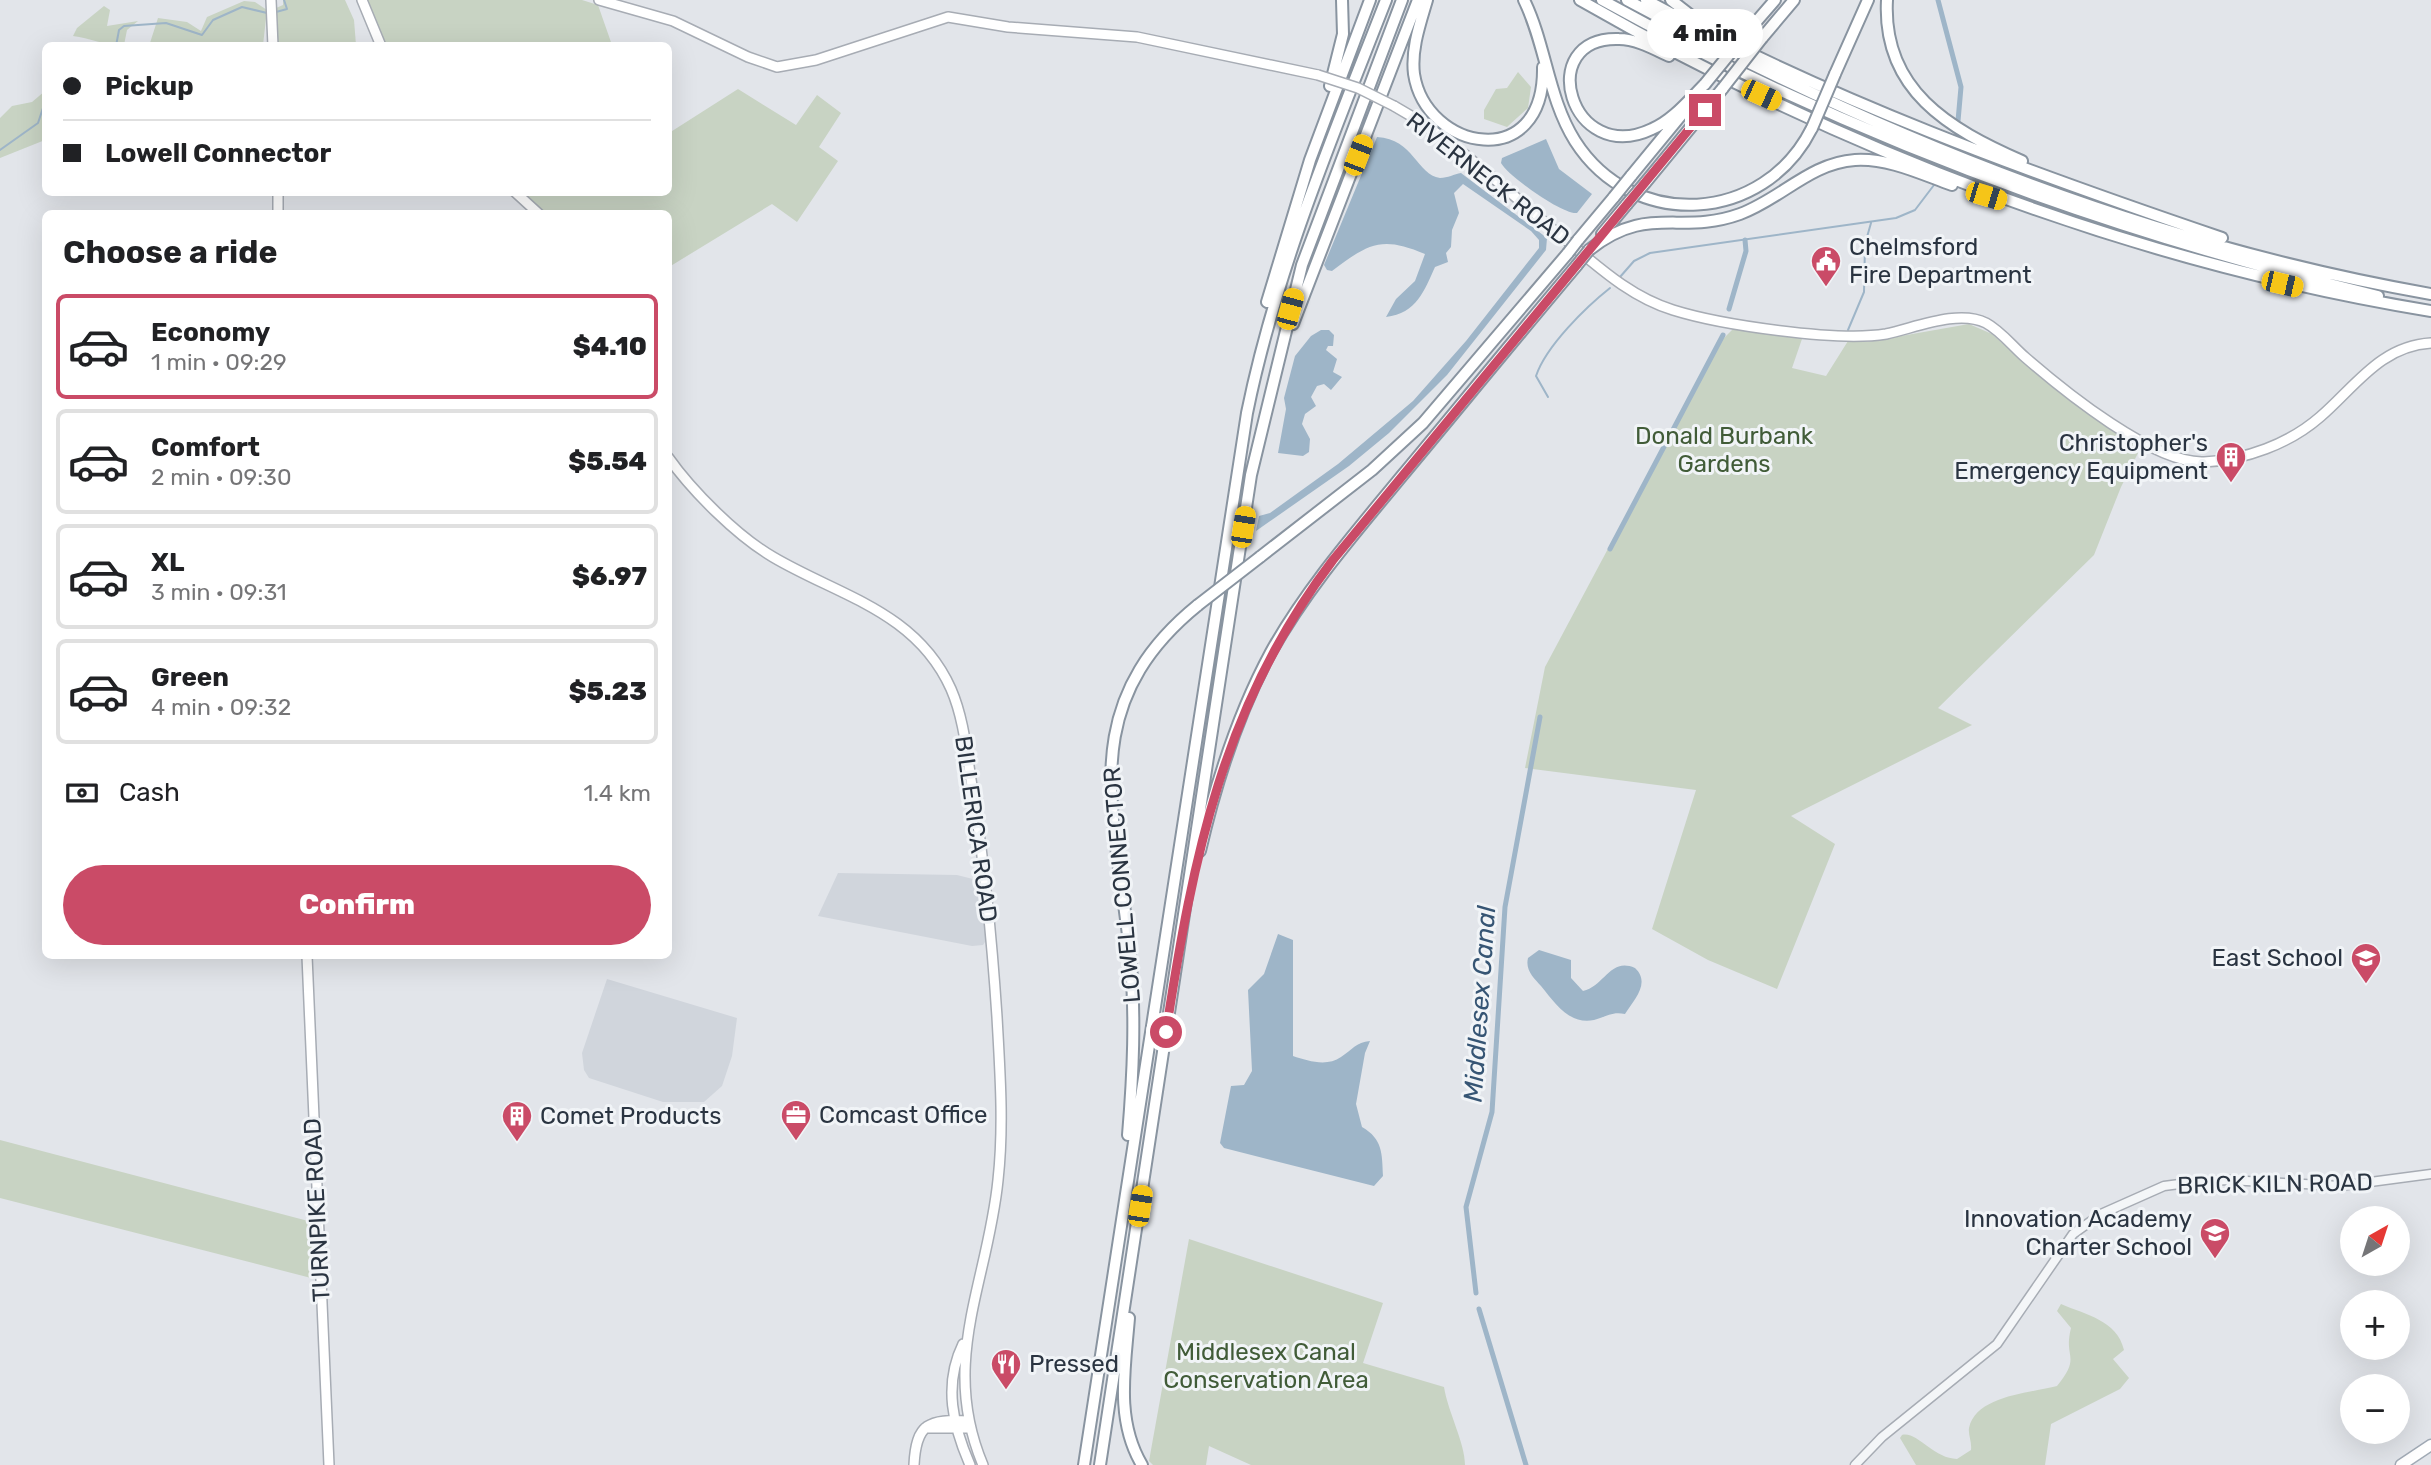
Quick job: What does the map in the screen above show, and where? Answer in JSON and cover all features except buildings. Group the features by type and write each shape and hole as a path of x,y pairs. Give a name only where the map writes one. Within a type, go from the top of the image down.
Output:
{"highway":[{"path":"1084,1465 1265,310 1340,49 1345,19 1342,0"},
{"path":"1303,178 1370,0"},
{"path":"1247,413 1264,339 1294,240 1386,0"},
{"path":"1100,1465 1251,475 1273,375 1308,247 1402,0"},
{"path":"1273,375 1418,0"},
{"path":"1427,0 1416,43 1415,79 1432,110 1465,136 1483,141 1502,139 1518,132 1531,119 1542,88 1540,44"},
{"path":"1524,0 1563,117 1582,150 1617,181 1660,202 1707,205 1752,191 1783,168 1812,128 1868,0"},
{"path":"1580,0 1744,87"},
{"path":"1602,0 1782,93 1915,151 2011,188 2219,256 2431,310"},
{"path":"1627,0 1768,73 1940,149 2118,213 2312,268 2431,294"},
{"path":"1646,0 1780,66 1926,131 2071,185 2312,268"},
{"path":"1671,0 1695,19 1780,66"},
{"name":"LOWELL CONNECTOR","path":"1119,1236 1133,1074 1134,1005 1126,909 1110,802 1111,753 1122,708 1138,673 1164,636 1198,606 1372,470 1423,423 1568,253 1775,0"},
{"path":"1182,933 1225,759 1245,705 1279,638 1333,560 1794,0"},
{"path":"1888,0 1888,32 1894,56 1911,87 1926,106 1974,138 2071,185"},
{"path":"1706,84 1657,127 1622,135 1598,129 1583,118 1570,99 1568,83 1572,67 1585,50 1600,42 1617,39 1636,42 1882,149 2055,216"},
{"path":"1589,250 1612,232 1633,224 1704,222 1742,213 1814,171 1853,160 1891,163 2182,257 2282,284 2431,310"},
{"path":"1136,1232 1124,1417 1129,1443 1142,1465"}],"main road":[{"path":"271,0 273,42"},
{"path":"362,0 379,42"},
{"name":"RIVERNECK ROAD","path":"599,0 673,21 748,57 777,67 816,60 948,17 1008,27 1137,37 1318,75 1350,85 1394,106 1436,134 1610,277 1656,304 1710,319 1843,335 1885,334 1955,319 1978,320 1991,326 2050,377 2122,430 2152,448 2180,459 2224,460 2280,443 2318,418 2384,358 2407,347 2431,344"},
{"path":"519,196 535,210"},
{"name":"BILLERICA ROAD","path":"672,462 706,500 769,554 858,597 893,620 915,639 951,689 962,725 989,904 1002,1138 991,1226 965,1340 953,1374 955,1424 970,1465"},
{"name":"TURNPIKE ROAD","path":"307,959 329,1465"},
{"name":"BILLERICA ROAD","path":"965,1340 964,1381 969,1424 983,1465"},
{"path":"914,1465 916,1443 934,1421 969,1424"},
{"path":"2401,1465 2431,1445"}],"street":[{"name":"BRICK KILN ROAD","path":"1855,1465 1882,1437 1997,1344 2073,1234 2101,1214 2164,1186 2195,1182 2228,1180 2340,1186 2431,1174"}],"shaded area":[{"path":"838,873 957,875 981,881 987,939 983,945 972,946 818,916"},
{"path":"607,979 737,1018 732,1056 722,1086 704,1102 663,1102 589,1078 584,1070 582,1053"}],"green space":[{"path":"283,0 345,0 354,20 356,42 277,42 276,8 283,5"},
{"path":"367,0 582,0 598,5 611,42 385,42"},
{"path":"244,1 255,2 267,10 263,42 150,42 158,18 187,22 201,31 207,17"},
{"path":"104,6 110,10 107,26 138,21 127,30 125,42 101,42 73,36 77,28"},
{"path":"1518,72 1531,87 1528,108 1507,127 1484,119 1484,110 1496,89 1507,88"},
{"path":"738,89 796,125 817,95 841,113 819,147 838,161 797,222 772,204 672,265 672,210 542,210 526,196 672,196 672,131"},
{"path":"42,94 42,141 0,158 0,118 12,106 32,102"},
{"name":"Donald Burbank Gardens","path":"1969,324 1992,334 2043,379 2141,447 2121,487 2094,555 1938,708 1972,725 1791,816 1835,844 1777,989 1708,960 1652,929 1696,790 1525,768 1545,667 1716,346 1733,329 1803,336 1792,368 1826,376 1848,341 1867,342"},
{"path":"0,1140 312,1222 315,1279 0,1198"},
{"name":"Middlesex Canal Conservation Area","path":"1189,1239 1383,1303 1363,1363 1444,1387 1465,1465 1251,1465 1209,1446 1206,1465 1153,1465 1149,1461"},
{"path":"2061,1304 2090,1315 2115,1332 2124,1350 2113,1359 2129,1378 2120,1389 2051,1424 2045,1465 1916,1465 1900,1438 1902,1435 1914,1437 1941,1455 1957,1459 1971,1450 1969,1428 1982,1408 2006,1397 2057,1386 2070,1362 2071,1328 2057,1311"}],"water":[{"path":"1377,137 1399,144 1432,175 1443,178 1461,173 1547,238 1546,250 1447,375 1389,433 1349,466 1256,531 1259,516 1270,513 1338,464 1413,401 1466,341 1539,248 1539,240 1531,231 1463,184 1454,193 1459,213 1452,230 1451,247 1446,253 1448,262 1435,267 1423,292 1412,306 1397,315 1386,317 1396,299 1415,281 1425,254 1397,245 1376,245 1356,254 1332,271 1327,270 1324,265"},
{"path":"1546,139 1559,169 1592,194 1577,213 1560,208 1536,194 1501,163 1502,158"},
{"path":"1321,330 1329,330 1334,335 1333,346 1328,346 1326,350 1337,359 1333,372 1342,377 1331,390 1324,384 1317,386 1311,397 1316,406 1305,414 1302,424 1310,439 1309,452 1303,456 1278,453 1286,409 1284,398 1295,356 1311,336"},
{"path":"1278,934 1293,940 1293,1056 1330,1062 1370,1041 1365,1053 1356,1104 1362,1127 1378,1142 1381,1154 1383,1176 1374,1186 1224,1148 1220,1143 1231,1086 1244,1085 1252,1071 1248,990 1264,974"},
{"path":"1539,950 1571,960 1571,978 1583,991 1597,984 1613,969 1626,966 1635,968 1640,974 1639,991 1625,1014 1585,1021 1577,1019 1557,1006 1531,974 1528,958"}],"waterway":[{"path":"276,12 287,9 284,0"},
{"path":"1938,0 1961,87 1958,121"},
{"path":"117,42 119,30 124,26 166,23 202,35 213,20 242,7 267,13"},
{"path":"0,150 38,123 42,111"},
{"path":"1620,277 1634,261 1650,253 1896,218 1915,210 1934,185"},
{"path":"1848,330 1864,292 1865,244 1871,223"},
{"name":"Middlesex Canal","path":"1729,309 1746,251 1745,240"},
{"path":"1548,397 1536,376 1541,364 1568,328 1610,288"},
{"name":"Middlesex Canal","path":"1610,549 1723,335"},
{"name":"Middlesex Canal","path":"1476,1293 1466,1207 1492,1112 1505,907 1540,717"},
{"name":"Middlesex Canal","path":"1479,1309 1526,1465"}],"place":[{"name":"Chelmsford Fire Department","path":"1826,288"},
{"name":"Christopher's Emergency Equipment","path":"2231,484"},
{"name":"East School","path":"2366,985"},
{"name":"Comcast Office","path":"796,1142"},
{"name":"Comet Products","path":"517,1143"},
{"name":"Innovation Academy Charter School","path":"2215,1260"},
{"name":"Pressed","path":"1006,1391"}],"route":[{"path":"1166,1032 1182,933 1213,798 1245,705 1279,638 1333,560 1705,110"}]}
